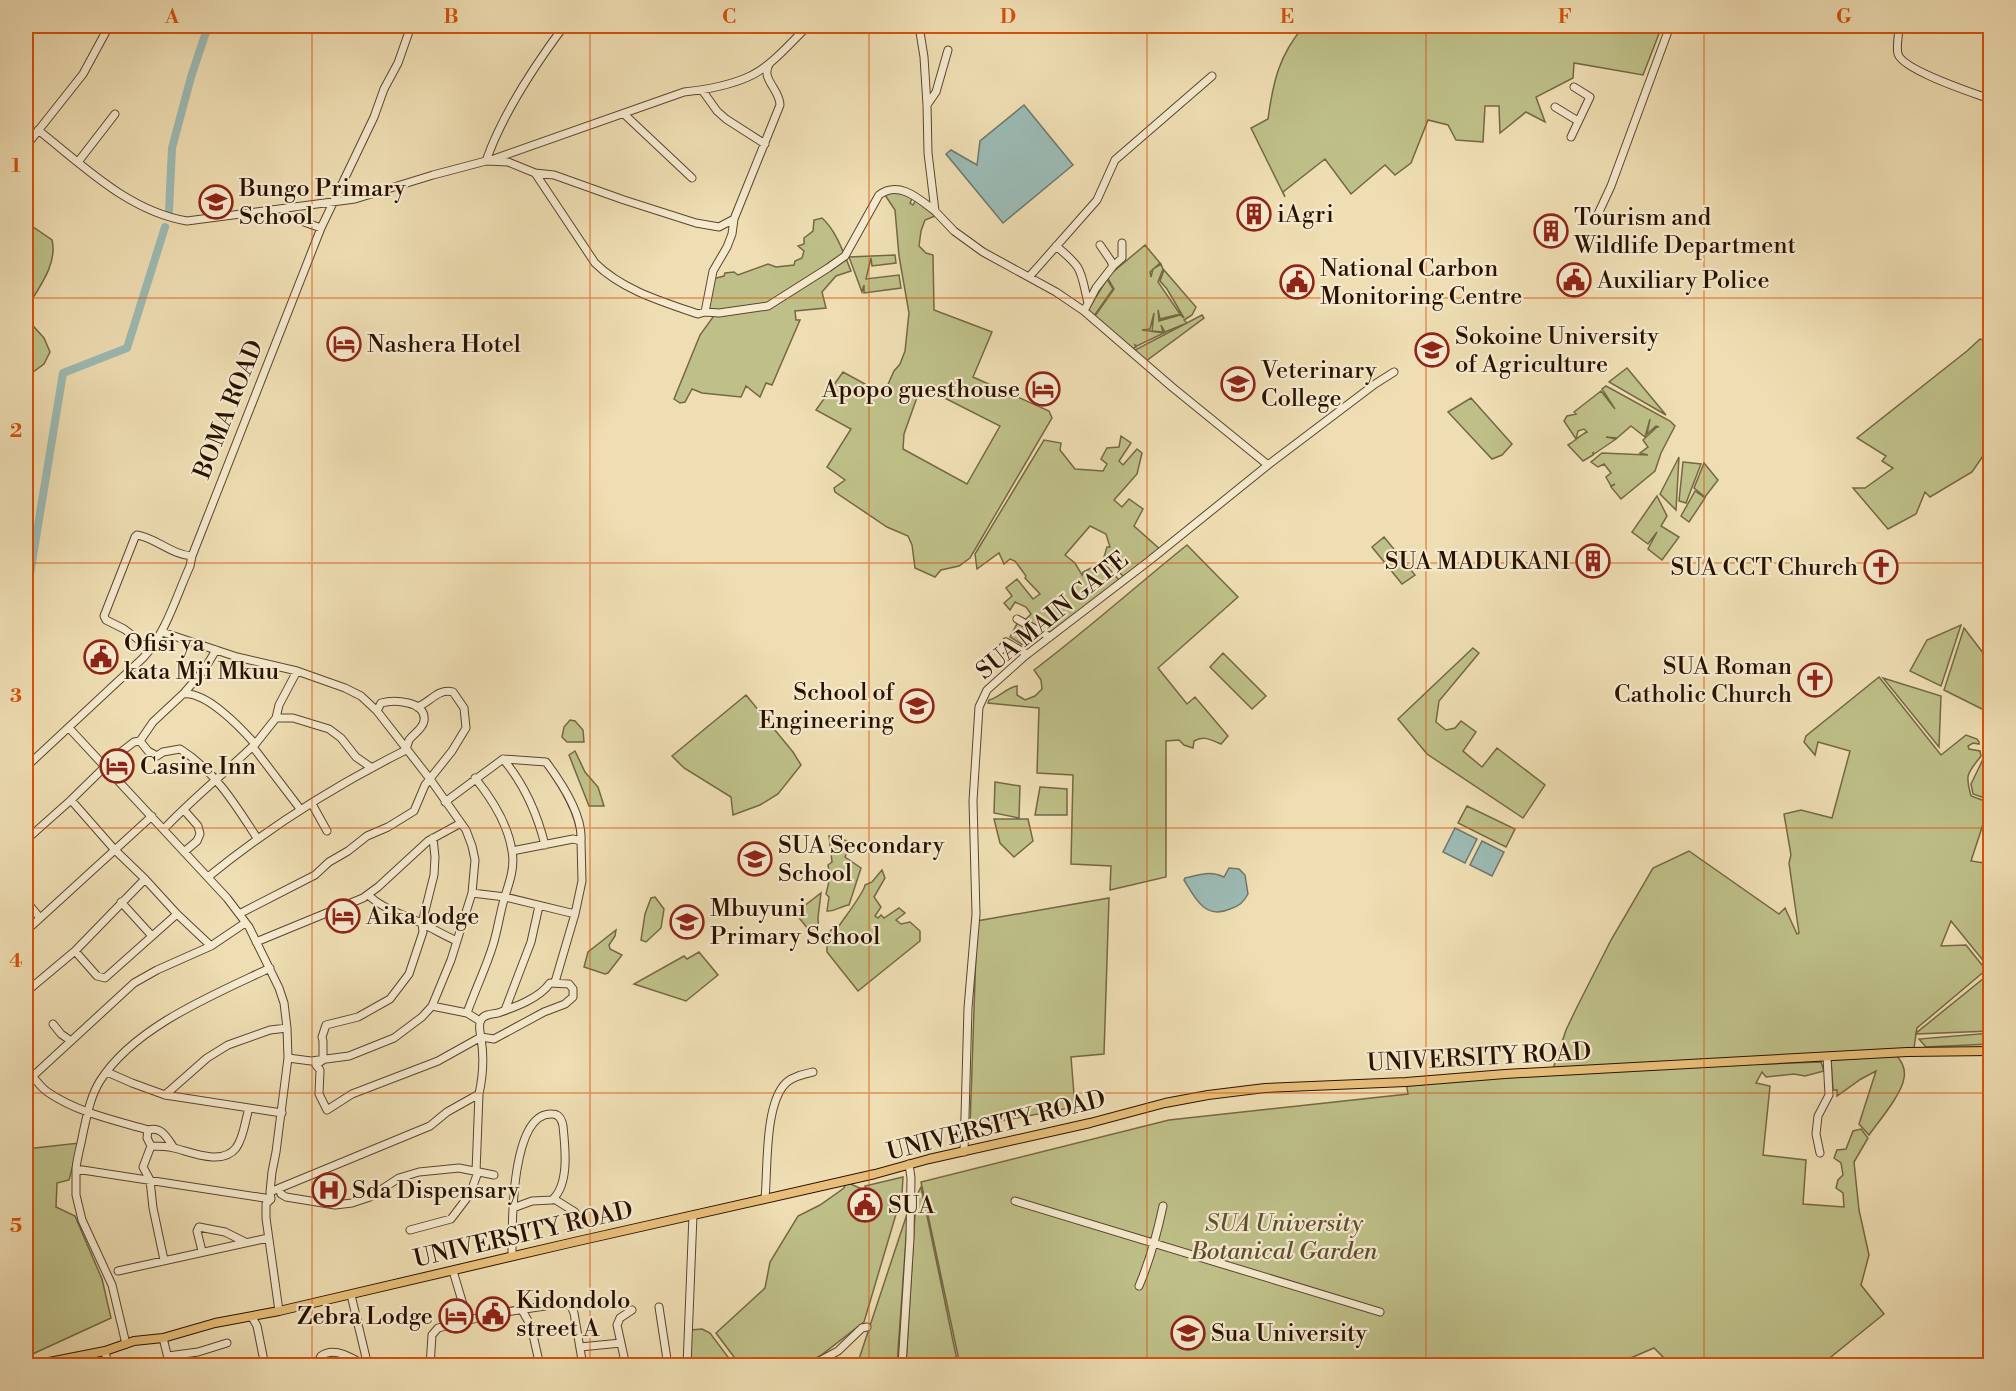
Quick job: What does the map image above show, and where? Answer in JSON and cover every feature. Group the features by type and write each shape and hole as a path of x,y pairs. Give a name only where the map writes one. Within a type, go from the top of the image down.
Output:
{"main road":[{"name":"UNIVERSITY ROAD","path":"29,1365 164,1338 205,1325 279,1311 875,1174 1165,1103 1240,1091 1907,1052 1990,1051"}],"street":[{"path":"26,146 83,74 109,26"},
{"name":"BOMA ROAD","path":"26,767 152,649 162,632 190,566 321,228 374,117 384,90 398,63 411,26"},
{"path":"486,161 494,139 541,58 564,26"},
{"path":"748,77 771,61 808,26"},
{"path":"919,26 924,57 928,153 935,211"},
{"path":"1598,214 1619,165 1670,26"},
{"path":"1899,26 1898,53 1902,61 1948,84 1990,99"},
{"path":"927,105 936,92 948,50"},
{"path":"705,312 713,271 727,247 734,219 780,105 779,95 766,75 771,61"},
{"path":"38,130 129,200 173,219 200,221 355,199 486,161 684,92 702,90 755,76 770,83"},
{"path":"1029,277 1097,200 1115,160 1212,76"},
{"path":"1571,137 1590,97 1574,87"},
{"path":"702,90 717,111 726,119 765,144"},
{"path":"1555,107 1578,122"},
{"path":"78,162 115,114"},
{"path":"624,114 692,178"},
{"path":"486,161 508,162 535,173 554,175 696,223 719,227 734,219"},
{"path":"535,173 584,248 606,274 619,283 698,314 768,306 845,256 879,195 886,189 914,195 961,236 1005,265 1056,292 1084,311 1172,387 1268,465"},
{"path":"304,222 321,228"},
{"path":"1084,311 1103,276 1122,258 1122,243"},
{"path":"1100,245 1113,266"},
{"path":"1056,246 1079,268 1085,282 1088,303"},
{"name":"SUA MAIN GATE","path":"964,1152 968,1019 976,914 973,801 979,707 987,690 1027,654 1149,561 1268,465 1394,372"},
{"path":"152,649 124,629 106,620 104,616 135,537 145,536 183,555 192,556"},
{"path":"1017,619 1050,637"},
{"path":"162,632 256,662 297,671 354,692 366,700 430,779 466,830 472,846 475,860 471,893 451,960 432,1006 415,1024 394,1038 349,1056 311,1061 288,1059"},
{"path":"1001,650 1006,642 1027,654"},
{"path":"26,840 106,766 134,742 141,741 153,722 183,694 204,670 216,650"},
{"path":"164,829 190,802 254,746 276,718 279,705 297,671"},
{"path":"193,683 193,691 197,696"},
{"path":"239,914 315,875 329,862 367,836 388,827 414,811 422,791 452,752 466,728 464,708 454,693 448,691 437,694 417,707"},
{"path":"183,694 197,696 209,702 226,717 254,746 302,810"},
{"path":"208,878 257,838 406,750 409,740 418,732 424,719 417,707 409,703 390,701 381,703 377,711"},
{"path":"276,718 293,718 329,729 341,738 356,757 372,768"},
{"path":"69,728 227,898 256,942 279,988 284,1003 288,1059 270,1195 266,1204 268,1238 279,1311"},
{"path":"141,741 148,751 157,756 163,752 180,749 202,766 217,780 257,838"},
{"path":"445,802 503,759 546,762 563,784 582,831 582,881 555,982"},
{"path":"503,759 512,769 529,798 545,845"},
{"path":"467,1013 492,946 510,883 512,850 500,815 475,778"},
{"path":"71,800 114,849 211,946"},
{"path":"312,804 327,831"},
{"path":"184,810 197,824 200,832 197,841 184,852"},
{"path":"26,931 152,816"},
{"path":"256,942 368,895 433,838 461,823"},
{"path":"323,1060 322,1037 326,1025 357,1017 390,999 409,974 423,932 422,923 435,867 433,838"},
{"path":"512,850 573,839 581,841"},
{"path":"26,992 75,951 145,879"},
{"path":"471,893 505,897 575,914"},
{"path":"368,895 387,909 422,923 437,933 457,941"},
{"path":"26,902 40,918"},
{"path":"121,902 152,936"},
{"path":"505,1010 531,942 539,906"},
{"path":"75,951 97,976 105,978 177,914"},
{"path":"33,1076 134,983 211,946 245,923"},
{"path":"126,1344 112,1285 82,1220 76,1196 76,1169 87,1112 99,1083 107,1072 120,1055 144,1036 206,998 270,968"},
{"path":"323,1060 316,1065 320,1070 319,1094 327,1110 352,1094 438,1061 481,1037 494,1039 544,1012 565,1004 573,997 572,987 566,982 550,983 544,991 505,1010 484,1016 480,1021 481,1037 483,1061 479,1095 477,1172 469,1196 451,1219 410,1230"},
{"path":"432,1006 467,1013 480,1021"},
{"path":"53,1024 71,1041"},
{"path":"165,1095 207,1058 228,1045 270,1030 287,1028"},
{"path":"1820,1153 1816,1134 1818,1116 1829,1095 1827,1057"},
{"path":"26,1070 37,1084 49,1093 87,1112 121,1124 148,1130 154,1128 160,1131 174,1148"},
{"path":"107,1072 165,1095 282,1113"},
{"path":"765,1198 769,1130 777,1099 788,1082 798,1076 813,1072"},
{"path":"76,1169 270,1195 279,1188 430,1126 447,1112 479,1095"},
{"path":"151,1146 174,1148 210,1156 228,1155 240,1141 249,1108"},
{"path":"512,1256 513,1208 518,1164 526,1135 534,1122 551,1114 561,1118 564,1135 563,1176 554,1198"},
{"path":"148,1130 147,1138 151,1146"},
{"path":"151,1146 143,1167 150,1180 153,1208 164,1260"},
{"path":"902,1365 910,1238 911,1178 909,1164"},
{"path":"279,1188 280,1194 286,1197 335,1205 352,1203 370,1197 399,1178 412,1173 459,1168 494,1175"},
{"path":"513,1208 526,1202 554,1198 575,1212"},
{"path":"1015,1201 1380,1312"},
{"path":"1139,1286 1148,1266 1163,1206"},
{"path":"687,1365 693,1215"},
{"path":"202,1251 197,1231 199,1227 225,1232 246,1242"},
{"path":"118,1271 268,1238"},
{"path":"453,1271 468,1320"},
{"path":"351,1294 367,1365"},
{"path":"430,1365 433,1331 438,1328 493,1314 539,1306 568,1304 574,1313 583,1365"},
{"path":"659,1307 668,1365"},
{"path":"522,1310 531,1326 540,1365"},
{"path":"626,1365 617,1322 632,1310"},
{"path":"252,1317 257,1326 266,1365"},
{"path":"810,1365 838,1351 862,1328 867,1327"},
{"path":"164,1338 170,1365"},
{"path":"168,1356 198,1352 227,1343"},
{"path":"580,1347 621,1343"},
{"path":"105,1351 108,1365"},
{"path":"319,1365 318,1362 323,1353 330,1352 367,1365"}],"green space":[{"path":"1304,26 1662,26 1643,75 1574,63 1573,78 1536,97 1545,122 1526,112 1500,133 1499,106 1485,106 1483,142 1456,140 1448,125 1428,120 1411,163 1395,175 1385,165 1351,194 1325,159 1283,192 1285,197 1251,128 1268,119 1278,70 1295,37"},
{"path":"886,189 914,195 910,203 913,205 917,198 935,216 925,220 919,246 926,253 933,255 934,310 992,332 973,377 1049,411 1052,418 970,558 959,566 941,570 935,577 915,568 912,545 908,536 887,527 835,492 834,488 845,480 827,467 851,429 816,410 843,372 876,390 885,391 905,351 909,313 899,256 895,210 883,192","holes":["921,386 1000,426 967,484 903,449 904,434"]},
{"path":"822,218 835,236 851,271 836,276 822,292 826,308 795,311 796,320 800,320 772,385 766,383 760,397 746,386 741,397 702,393 692,389 685,402 680,403 674,399 700,335 716,313 705,312 712,279 724,276 725,273 734,272 738,275 768,264 776,267 794,265 795,261 802,258 804,251 798,246 804,244 804,238 813,231 814,220"},
{"path":"26,222 52,240 53,249 46,276 26,309"},
{"path":"1145,245 1160,263 1154,268 1161,264 1163,269 1158,282 1180,314 1160,319 1158,310 1159,321 1180,315 1184,318 1160,281 1164,270 1196,307 1192,315 1184,320 1187,323 1165,332 1161,325 1163,332 1152,331 1154,313 1150,329 1142,330 1164,333 1135,345 1136,347 1131,350 1095,316 1114,289 1107,277"},
{"path":"895,255 896,263 872,266 871,258 866,279 899,275 901,288 864,293 864,285 862,292 849,257"},
{"path":"1107,279 1113,289 1094,316 1088,310"},
{"path":"1202,315 1204,318 1146,361 1133,351"},
{"path":"26,318 44,338 50,352 44,364 26,377"},
{"path":"1990,334 1990,455 1985,453 1972,472 1930,497 1925,492 1916,514 1888,529 1853,488 1865,488 1893,468 1882,461 1886,456 1857,438 1980,339 1983,340"},
{"path":"1627,368 1666,415 1609,382"},
{"path":"1606,386 1670,421 1675,426 1661,453 1655,471 1621,499 1611,487 1615,484 1611,486 1606,477 1611,473 1604,464 1598,467 1591,462 1602,453 1648,455 1640,453 1648,447 1643,440 1659,427 1656,426 1647,434 1650,419 1645,437 1631,426 1617,438 1606,437 1616,439 1594,454 1593,452 1593,455 1583,461 1568,445 1587,432 1584,429 1578,431 1576,439 1564,421 1567,416 1576,414 1574,412 1601,391 1615,409 1602,389"},
{"path":"1471,398 1512,444 1502,455 1492,459 1448,412"},
{"path":"1121,436 1131,443 1119,461 1123,465 1137,449 1142,453 1137,474 1114,500 1122,507 1129,499 1143,509 1134,526 1162,551 1126,579 1104,557 1107,547 1110,547 1106,534 1090,526 1065,555 1075,563 1082,575 1083,572 1103,562 1119,580 1050,635 1033,628 1023,645 1010,637 1019,620 1023,622 1031,614 1026,607 1015,602 1010,610 1004,603 1012,596 1006,588 1017,579 1033,599 1040,594 1025,578 1026,576 1015,561 1010,559 1004,564 999,553 977,569 975,554 1044,440 1061,443 1060,450 1075,469 1103,471 1107,464 1101,459 1107,448 1119,447"},
{"path":"1679,457 1676,510 1660,494"},
{"path":"1683,462 1701,464 1686,503 1679,501"},
{"path":"1704,463 1718,480 1705,497 1694,488"},
{"path":"1695,491 1705,498 1689,522 1681,516"},
{"path":"1657,496 1667,516 1661,526 1679,537 1662,560 1648,549 1657,532 1648,544 1632,532"},
{"path":"1384,537 1415,575 1402,584 1372,547"},
{"path":"1187,545 1238,597 1158,668 1187,704 1195,697 1228,736 1221,744 1208,739 1198,739 1194,741 1193,748 1184,745 1179,740 1166,741 1166,877 1110,890 1111,866 1071,864 1073,775 1037,773 1039,708 988,703 989,700 1017,686 1017,695 1025,700 1035,696 1042,689 1041,680 1034,670"},
{"path":"1961,625 1941,686 1910,671 1927,640"},
{"path":"1964,628 1990,662 1990,713 1944,690"},
{"path":"1473,648 1479,653 1439,701 1436,722 1446,730 1455,728 1461,721 1476,732 1463,751 1482,767 1497,748 1545,785 1523,818 1427,754 1398,719"},
{"path":"1223,653 1266,696 1252,709 1210,667"},
{"name":"SUA University Botanical Garden","path":"1879,677 1941,755 1966,735 1979,742 1979,744 1973,743 1968,746 1969,749 1980,751 1981,756 1970,771 1968,783 1971,796 1990,803 1971,861 1990,864 1990,969 1951,921 1941,946 1966,945 1986,970 1917,1028 1916,1033 1989,974 1990,1031 1916,1034 1914,1048 1762,1064 1821,1062 1824,1071 1805,1076 1794,1074 1766,1077 1762,1072 1756,1083 1770,1086 1763,1155 1806,1160 1803,1204 1844,1207 1843,1193 1836,1188 1838,1180 1843,1175 1841,1163 1834,1158 1837,1150 1846,1149 1853,1131 1861,1129 1868,1138 1854,1162 1859,1210 1869,1255 1861,1285 1884,1314 1821,1365 1671,1365 1654,1348 1612,1366 960,1365 921,1182 1169,1120 1408,1094 1406,1082 1553,1069 1566,1030 1577,1007 1611,940 1653,868 1689,851 1779,914 1785,908 1797,934 1799,933 1789,863 1791,855 1784,814 1801,810 1832,818 1850,751 1818,742 1815,755 1804,742 1806,736"},
{"path":"1883,678 1941,696 1939,747"},
{"path":"746,695 801,765 778,794 760,805 733,815 731,797 684,768 672,756"},
{"path":"570,720 575,721 583,730 584,742 567,742 562,737 564,727"},
{"path":"575,751 585,772 598,787 604,806 589,806 569,755"},
{"path":"1986,753 1990,753 1990,800 1973,794 1971,784"},
{"path":"995,782 1020,786 1019,818 994,813"},
{"path":"1040,787 1067,789 1067,815 1035,815"},
{"path":"1467,806 1515,829 1506,847 1458,823"},
{"path":"994,819 1028,819 1033,841 1014,857 1000,843"},
{"path":"829,836 848,841 845,857 861,868 849,905 827,911 829,897 826,894 830,877 828,865 832,862"},
{"path":"882,870 885,878 874,897 881,907 875,916 878,918 881,915 884,918 899,908 905,913 896,920 901,924 910,922 920,931 920,941 858,991 827,952 827,936 831,930 837,929 858,900 865,885 872,882"},
{"path":"821,893 818,917 819,942 795,913"},
{"path":"655,897 664,909 661,928 646,942 641,940 645,914 651,898"},
{"path":"1109,898 1104,1054 1071,1057 1075,1107 970,1127 977,921"},
{"path":"616,930 609,945 610,949 622,955 608,973 584,967 588,952"},
{"path":"699,952 718,975 686,1001 634,984 684,956 687,959"},
{"path":"1990,1033 1990,1044 1926,1047 1919,1039"},
{"path":"1897,1056 1904,1069 1902,1084 1899,1092 1869,1135 1859,1124 1876,1071 1837,1096 1837,1090 1833,1090 1831,1060"},
{"path":"79,1143 69,1180 57,1183 56,1207 75,1216 102,1279 111,1318 26,1357 26,1149"},
{"path":"903,1177 902,1194 864,1322 820,1356 804,1365 740,1365 716,1333 765,1288 770,1262 798,1216 820,1205 844,1188 846,1182 862,1189 857,1211 874,1208 865,1186"},
{"path":"921,1187 958,1365 906,1365 916,1197"},
{"path":"908,1211 897,1365 857,1365"},
{"path":"702,1329 710,1333 734,1365 688,1366 690,1330"}],"water":[{"path":"1024,105 1073,165 1003,223 946,154 951,150 977,165 980,141"},
{"path":"1455,828 1477,839 1465,863 1443,852"},
{"path":"1482,841 1504,852 1492,876 1470,865"},
{"path":"1229,868 1239,869 1245,875 1248,894 1238,905 1221,912 1214,912 1202,905 1184,880 1209,873 1224,877"}],"waterway":[{"path":"169,211 172,148 191,77 208,26"},
{"path":"26,599 63,373 127,348 165,227"}],"place":[{"name":"Bungo Primary School","path":"216,202"},
{"name":"iAgri","path":"1254,214"},
{"name":"Tourism and Wildlife Department","path":"1551,231"},
{"name":"Auxiliary Police","path":"1574,280"},
{"name":"National Carbon Monitoring Centre","path":"1297,282"},
{"name":"Nashera Hotel","path":"344,344"},
{"name":"Sokoine University of Agriculture","path":"1432,350"},
{"name":"Veterinary College","path":"1238,384"},
{"name":"Apopo guesthouse","path":"1043,389"},
{"name":"SUA MADUKANI","path":"1593,561"},
{"name":"SUA CCT Church","path":"1881,567"},
{"name":"Ofisi ya kata Mji Mkuu","path":"101,657"},
{"name":"SUA Roman Catholic Church","path":"1815,680"},
{"name":"School of Engineering","path":"917,706"},
{"name":"Casine Inn","path":"117,766"},
{"name":"SUA Secondary School","path":"755,859"},
{"name":"Aika lodge","path":"343,916"},
{"name":"Mbuyuni Primary School","path":"687,922"},
{"name":"Sda Dispensary","path":"329,1190"},
{"name":"SUA","path":"865,1205"},
{"name":"Kidondolo street A","path":"493,1314"},
{"name":"Zebra Lodge","path":"456,1316"},
{"name":"Sua University","path":"1188,1333"}]}
